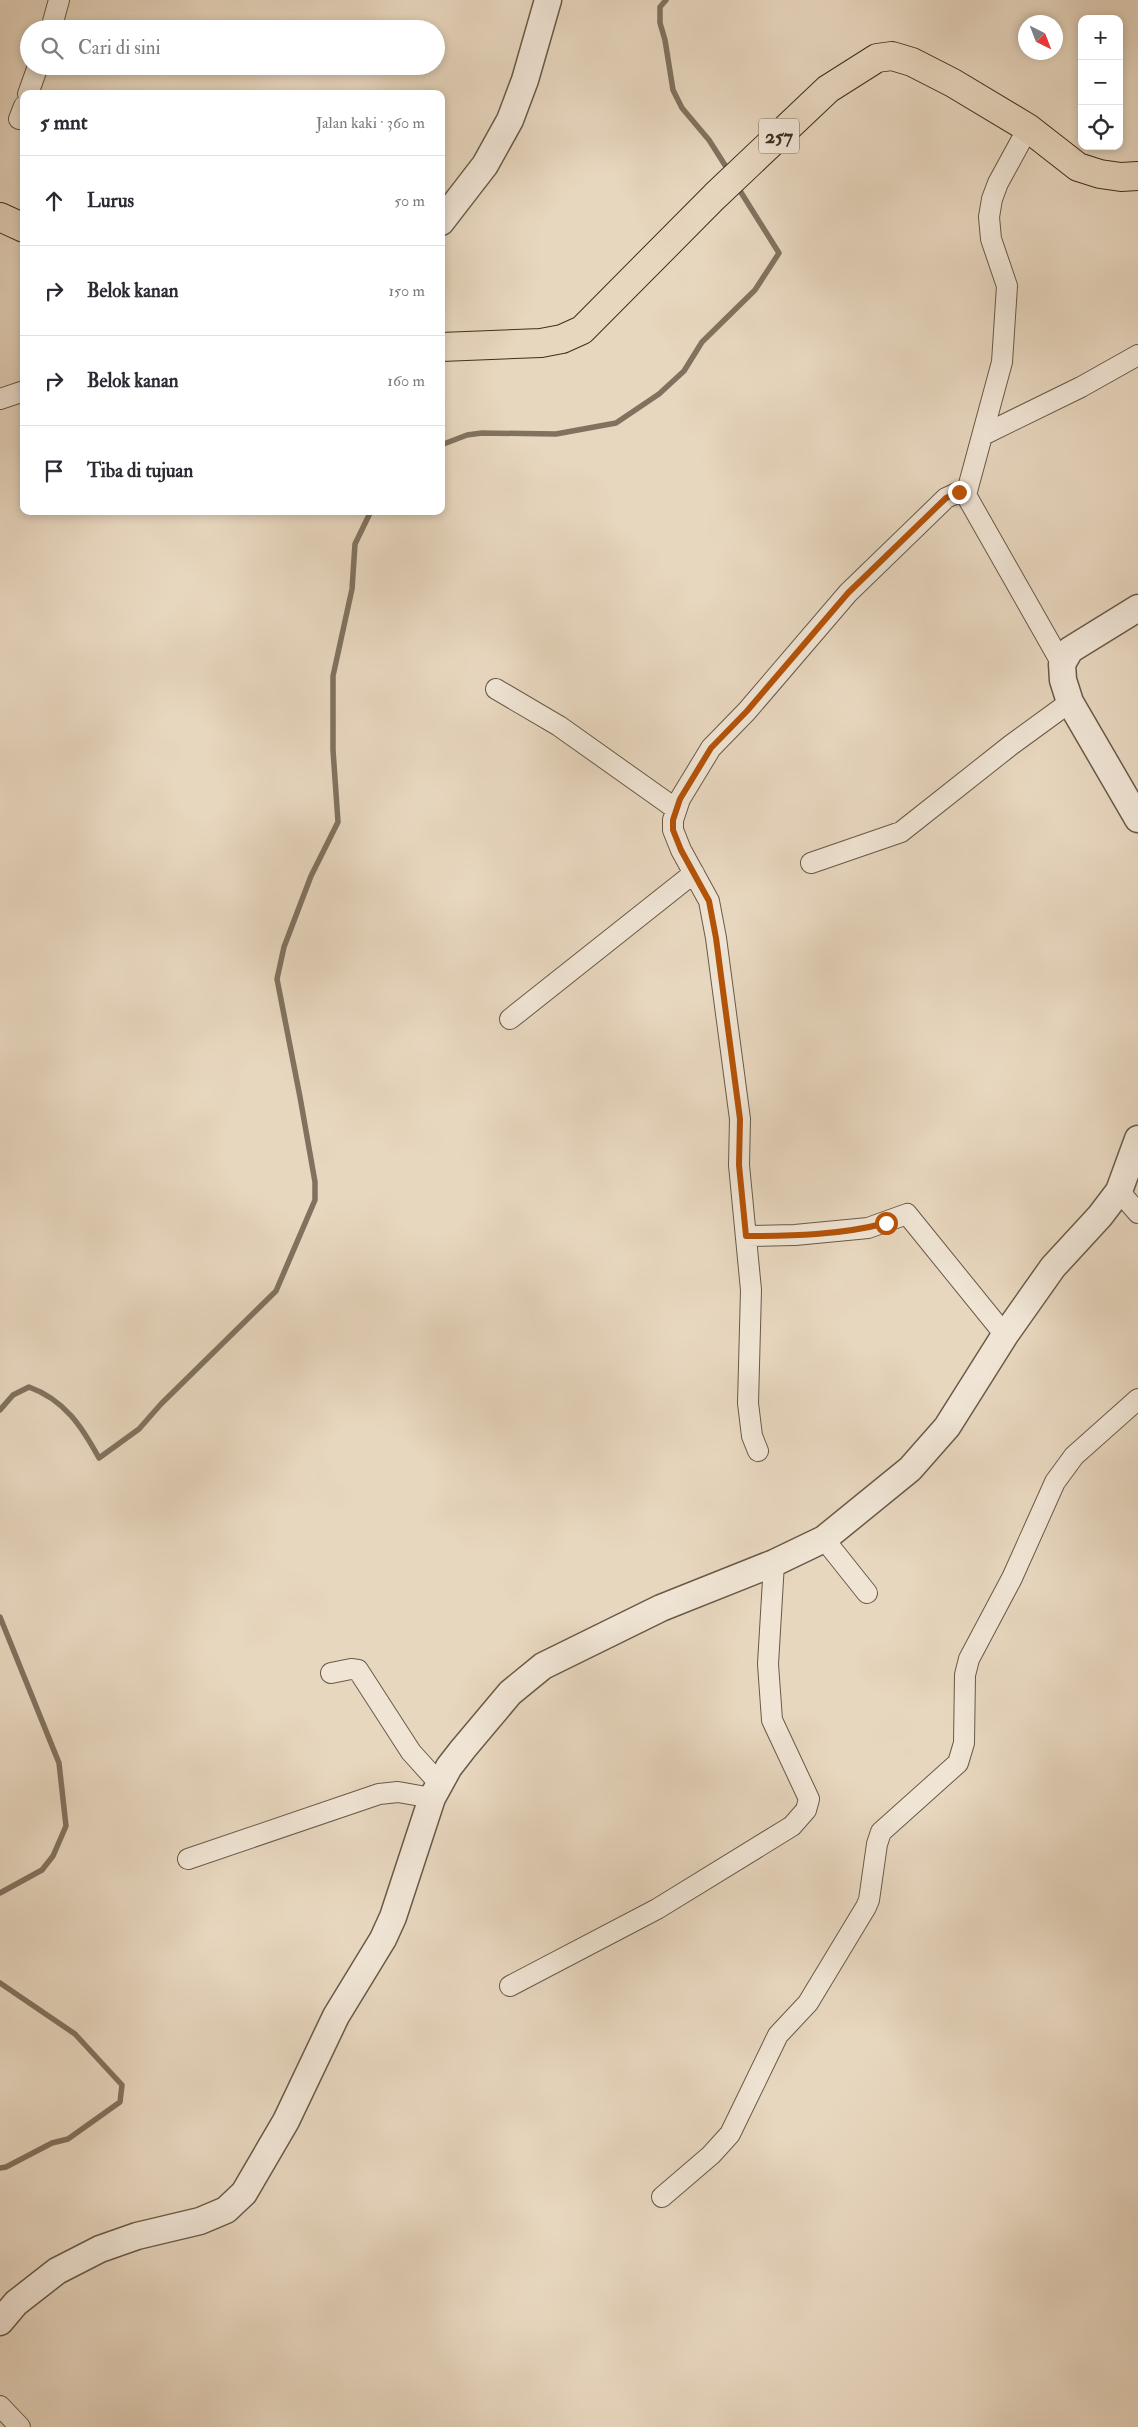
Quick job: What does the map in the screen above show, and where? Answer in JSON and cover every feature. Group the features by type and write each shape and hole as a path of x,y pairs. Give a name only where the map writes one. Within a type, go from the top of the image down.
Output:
{"main road":[{"name":"257","path":"445,347 541,343 562,339 582,330 715,196 828,89 876,58 892,56 912,62 953,82 1028,128 1078,167 1100,174 1121,177 1138,176"}],"street":[{"path":"53,20 59,0"},
{"path":"445,217 485,164 510,120 548,0"},
{"path":"29,90 35,75"},
{"path":"966,495 1002,362 1008,286 991,239 989,217 992,199 998,183 1028,128"},
{"path":"982,435 1081,387 1138,355"},
{"path":"0,398 20,392"},
{"path":"758,1451 752,1436 748,1403 751,1290 739,1165 740,1119 716,938 709,901 681,850 673,830 676,809 680,799 711,748 747,711 848,593 946,498 959,492 966,495 1062,664 1064,686 1070,702 1138,819"},
{"path":"1062,664 1070,650 1138,608"},
{"path":"496,689 559,726 676,809"},
{"path":"811,863 901,832 1011,745 1070,702"},
{"path":"510,1019 694,873"},
{"path":"0,2322 16,2303 57,2271 109,2246 136,2236 200,2221 226,2210 244,2193 286,2121 336,2016 383,1939 393,1917 436,1791 449,1766 510,1693 543,1666 661,1608 774,1563 824,1539 910,1469 947,1427 1005,1335 1053,1267 1100,1216 1119,1192 1138,1139"},
{"path":"1119,1192 1138,1213"},
{"path":"746,1236 795,1236 868,1228 907,1214 1005,1335"},
{"path":"662,2197 711,2154 730,2134 778,2035 808,2003 866,1907 869,1900 876,1844 881,1832 958,1763 964,1743 965,1675 969,1659 1015,1570 1055,1482 1074,1456 1138,1399"},
{"path":"824,1539 867,1593"},
{"path":"510,1986 657,1910 792,1826 806,1810 809,1799 772,1720 768,1664 774,1563"},
{"path":"331,1673 351,1669 358,1670 436,1791"},
{"path":"188,1859 379,1794 436,1791"},
{"path":"0,2406 20,2427"}],"waterway":[{"path":"666,0 660,7 660,23 665,40 673,90 682,108 709,140 730,173"},
{"path":"445,443 467,435 482,433 556,434 616,423 659,394 684,371 702,342 755,290 779,253 737,186"},
{"path":"0,1410 13,1395 29,1387 42,1393 53,1399 79,1425 99,1458 139,1429 161,1404 276,1291 315,1200 315,1182 277,979 284,947 311,876 338,822 333,750 333,676 352,589 355,544 369,515"},
{"path":"0,1617 59,1763 66,1826 53,1856 42,1870 0,1893"},
{"path":"0,1983 75,2034 122,2085 120,2102 68,2139 52,2143 6,2167 0,2168"}],"route":[{"path":"886,1223 868,1228 795,1236 746,1236 739,1165 740,1119 716,938 709,901 681,850 673,830 673,820 680,799 711,748 747,711 848,593 946,498 959,492"}]}
